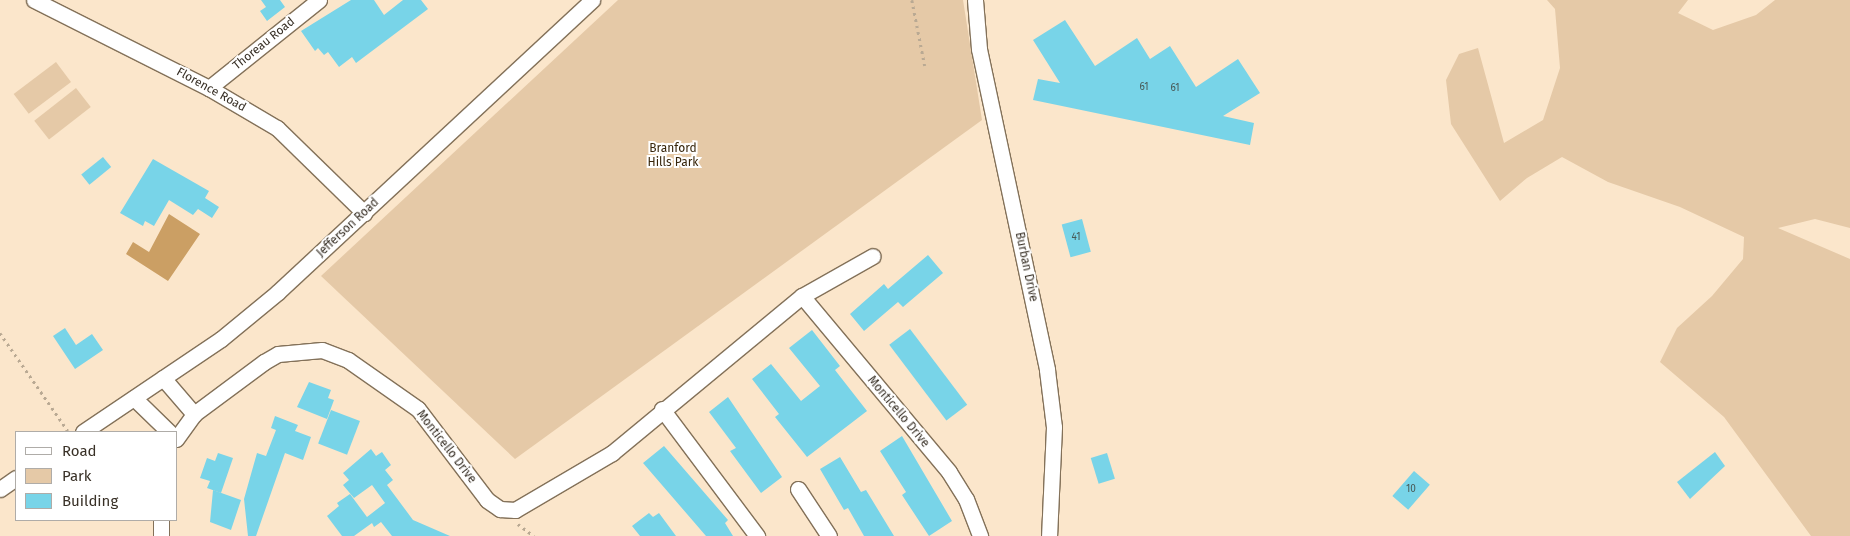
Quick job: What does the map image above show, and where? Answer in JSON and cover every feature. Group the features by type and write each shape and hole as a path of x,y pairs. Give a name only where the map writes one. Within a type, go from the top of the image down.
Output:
{"street":[{"name":"Florence Road","path":"34,0 209,88 277,128 364,213"},
{"name":"Thoreau Road","path":"209,88 319,0"},
{"name":"Jefferson Road","path":"84,431 163,378 278,292 592,0"},
{"name":"Burban Drive","path":"975,0 979,49 1047,370 1054,427 1049,536"},
{"name":"Monticello Drive","path":"178,436 194,414 278,354 322,350 348,360 418,409 487,500 500,509 516,510 612,453 662,409 802,296 873,256"},
{"name":"Monticello Drive","path":"802,296 949,472 966,499 980,536"},
{"path":"163,378 194,414"},
{"path":"134,398 168,431"},
{"path":"662,409 757,536"},
{"path":"0,489 15,479"},
{"path":"798,490 829,536"},
{"path":"161,521 161,536"}],"path":[{"path":"912,0 925,66"},
{"path":"0,333 68,431"},
{"path":"514,523 527,527 534,536"}],"green space":[{"name":"Branford Hills Park","path":"618,0 963,0 982,120 515,459 321,276"},
{"path":"1547,0 1688,0 1678,13 1713,30 1756,15 1775,0 1850,0 1850,228 1815,219 1778,228 1850,259 1850,536 1811,536 1724,417 1660,362 1677,328 1712,296 1743,259 1744,237 1680,207 1608,182 1562,157 1527,178 1500,201 1451,124 1446,80 1459,54 1478,48 1504,143 1543,120 1560,68 1555,9"},
{"path":"56,62 71,82 29,114 14,94"},
{"path":"76,88 91,107 49,140 34,121"}],"shaded area":[{"path":"169,214 200,234 168,281 126,254 133,242 149,252"}],"building":[{"path":"261,0 280,0 285,7 267,21 260,11 266,7"},
{"path":"351,0 374,0 384,15 403,0 421,0 428,9 356,63 352,57 339,67 328,52 324,55 318,48 315,51 301,31"},
{"path":"1065,20 1095,66 1137,38 1150,59 1170,46 1196,87 1238,59 1260,93 1223,116 1254,123 1250,145 1033,100 1038,79 1060,83 1033,40"},
{"path":"103,157 111,167 89,185 81,175"},
{"path":"153,159 209,191 205,198 219,207 212,218 198,209 193,215 169,200 154,226 145,221 143,226 120,213"},
{"path":"1082,219 1091,252 1071,257 1062,224"},
{"path":"928,255 943,273 903,307 898,302 864,331 850,314 884,284 888,289"},
{"path":"65,328 76,345 92,334 103,350 75,369 53,336"},
{"path":"910,329 967,405 946,421 889,345"},
{"path":"812,330 840,366 835,370 867,411 807,457 775,417 779,414 752,379 771,364 801,401 820,386 789,348"},
{"path":"309,382 331,390 328,398 334,400 327,419 297,407"},
{"path":"728,397 782,477 761,493 730,451 736,448 709,412"},
{"path":"331,410 360,421 347,455 318,444"},
{"path":"275,416 298,425 295,431 311,437 303,460 285,453 256,536 248,536 244,499 257,453 266,456 276,430 271,428"},
{"path":"902,436 952,521 929,536 902,495 906,492 880,451"},
{"path":"664,446 728,520 725,523 733,536 706,536 643,463"},
{"path":"371,449 376,456 382,452 391,465 385,470 393,480 387,485 413,520 450,536 392,536 381,522 374,527 372,523 354,536 342,536 327,516 339,506 337,503 350,494 367,517 385,503 372,485 354,498 343,485 349,480 343,473"},
{"path":"1715,452 1725,466 1690,499 1677,482"},
{"path":"218,453 233,458 221,493 207,488 210,481 200,478 207,458 215,461"},
{"path":"1107,453 1115,479 1099,484 1091,458"},
{"path":"840,457 861,492 866,490 894,536 864,536 848,508 844,510 820,469"},
{"path":"1414,471 1430,485 1408,510 1392,496"},
{"path":"213,490 241,500 231,530 210,522"},
{"path":"649,513 653,517 659,513 676,536 640,536 632,526"}]}
